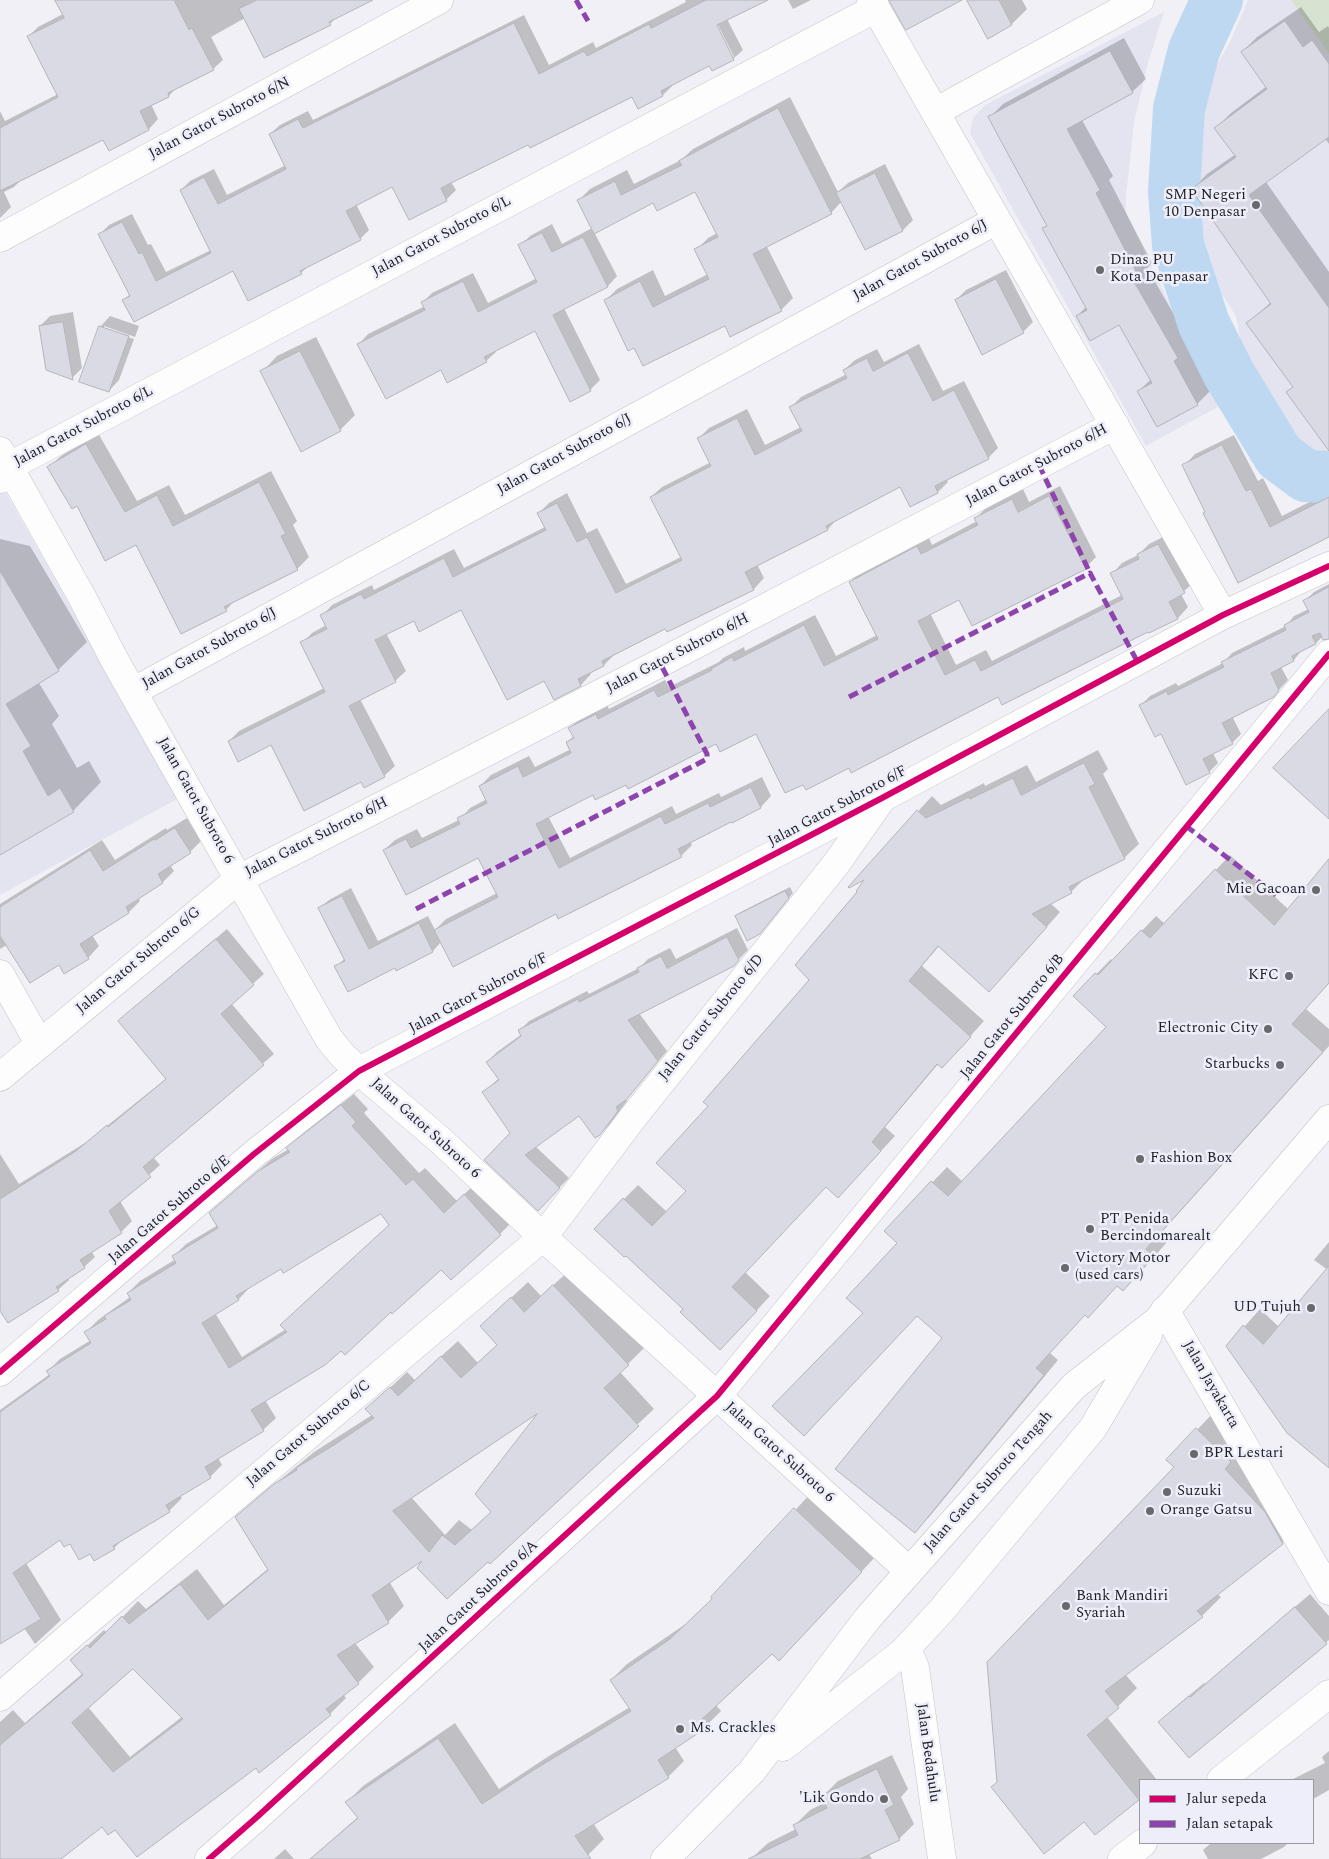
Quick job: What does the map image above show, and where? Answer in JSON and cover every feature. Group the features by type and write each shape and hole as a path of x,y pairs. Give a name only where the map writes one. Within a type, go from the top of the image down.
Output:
{"main road":[{"name":"Jalan Gatot Subroto 6/N","path":"0,238 440,0"},
{"path":"935,112 1140,0"},
{"name":"Jalan Gatot Subroto 6/J","path":"874,4 1223,615"},
{"name":"Jalan Gatot Subroto 6/L","path":"3,466 874,4"},
{"name":"Jalan Gatot Subroto 6/J","path":"134,691 997,220"},
{"name":"Jalan Gatot Subroto 6/H","path":"238,878 660,663 1115,425"},
{"name":"Jalan Gatot Subroto 6","path":"3,466 82,597 114,659 134,691 329,1039 359,1071 439,1139 543,1237 909,1571"},
{"name":"Jalan Gatot Subroto 6/F","path":"359,1071 882,798 1223,615 1329,566"},
{"name":"Jalan Gatot Subroto 6/B","path":"717,1396 1329,654"},
{"name":"Jalan Gatot Subroto 6/D","path":"543,1237 630,1120 836,864 882,798"},
{"name":"Jalan Gatot Subroto 6/G","path":"0,1077 238,878"},
{"path":"0,974 39,1044"},
{"name":"Jalan Gatot Subroto 6/E","path":"0,1372 254,1154 359,1071"},
{"name":"Jalan Gatot Subroto Tengah","path":"665,1859 752,1771 867,1619 1074,1386 1161,1316 1329,1119"},
{"name":"Jalan Gatot Subroto 6/C","path":"0,1697 76,1630 543,1237"},
{"path":"752,1771 904,1652 941,1611 1093,1428 1161,1316"},
{"name":"Jalan Jayakarta","path":"1161,1316 1325,1573"},
{"name":"Jalan Gatot Subroto 6/A","path":"208,1859 257,1817 717,1396"},
{"name":"Jalan Bedahulu","path":"904,1652 912,1660 915,1668 942,1859"},
{"path":"1222,1779 1329,1694"},
{"path":"1122,1859 1142,1844"}],"shaded area":[{"name":"SMP Negeri 10 Denpasar","path":"1248,0 1291,0 1329,54 1329,460 1301,450 1264,408 1246,371 1236,316 1185,237 1182,173 1187,147 1212,73 1230,42"},
{"name":"Dinas PU Kota Denpasar","path":"1164,12 1148,63 1134,122 1126,213 1181,328 1225,403 1146,446 970,133 973,118 985,105"},
{"path":"3,488 179,798 0,895 0,490"}],"green space":[{"path":"1291,0 1329,0 1329,54"}],"building":[{"path":"55,0 174,0 189,30 192,28 214,70 168,93 169,97 140,111 149,130 109,151 103,140 0,191 0,128 58,97 27,36 64,18"},
{"path":"257,0 373,0 329,22 331,25 264,58 239,9"},
{"path":"706,0 768,0 717,25 734,60 712,71 709,66 661,91 663,96 638,109 632,97 530,148 528,145 441,188 447,201 409,220 392,187 346,211 361,240 300,271 302,274 248,301 233,271 134,322 122,300 130,296 98,234 122,222 139,254 142,252 156,281 211,253 180,190 204,177 218,204 286,169 269,134 298,119 303,128 514,23 539,74 584,51 587,56 649,24 651,28"},
{"path":"889,0 962,0 906,30"},
{"path":"967,0 999,0 1012,25 988,39"},
{"path":"1285,21 1303,47 1312,40 1329,64 1329,137 1249,195 1329,308 1329,451 1286,392 1293,387 1246,323 1271,304 1191,189 1236,157 1214,128 1267,89 1241,52"},
{"path":"1110,51 1133,93 1067,129 1100,190 1096,193 1139,277 1133,280 1178,358 1174,361 1198,405 1157,427 1137,391 1152,383 1119,325 1090,341 1076,316 1087,310 1042,228 1047,226 988,117"},
{"path":"778,108 832,214 753,254 782,311 730,337 725,326 643,366 634,348 628,351 604,300 640,281 653,307 709,279 694,249 718,237 695,192 657,211 653,203 594,234 577,200 615,181 621,195 682,165 679,161"},
{"path":"875,173 903,231 865,250 836,193"},
{"path":"542,233 552,252 583,237 608,287 553,315 591,391 570,402 535,331 484,357 487,362 447,383 441,370 386,399 357,344 425,310 421,302 463,281 478,312 537,282 518,245"},
{"path":"996,279 1024,333 982,355 955,300"},
{"path":"63,322 73,380 46,370 39,326"},
{"path":"99,326 129,336 109,392 79,382"},
{"path":"300,351 341,431 301,452 260,371"},
{"path":"908,353 933,401 954,390 989,459 935,486 938,493 910,507 900,487 826,526 828,530 745,572 754,590 667,632 665,629 602,661 604,666 578,679 581,686 554,700 544,681 507,700 461,610 419,632 414,621 375,640 396,682 349,706 385,777 364,788 361,782 304,811 271,745 238,762 228,741 325,692 300,642 327,629 320,615 361,594 364,599 444,558 453,577 546,530 537,513 557,503 577,542 587,537 616,593 682,560 650,497 711,466 697,438 737,418 755,455 802,431 789,407 847,378 843,370 867,358 873,371"},
{"path":"86,444 125,512 157,495 173,526 259,482 286,534 281,536 298,570 224,607 227,611 181,634 136,545 105,561 77,506 72,509 47,467"},
{"path":"1222,445 1246,491 1251,489 1270,527 1329,497 1329,537 1238,583 1203,513 1205,512 1182,465"},
{"path":"1049,496 1086,569 972,626 959,600 918,621 945,675 975,660 981,671 1123,599 1110,573 1139,559 1137,554 1158,544 1185,593 1169,602 1178,619 1002,705 998,697 851,773 849,768 806,790 803,785 785,793 756,734 720,752 716,744 628,789 626,785 595,800 593,795 536,824 559,868 661,816 665,824 708,803 710,807 751,787 761,808 678,849 682,857 558,919 556,914 453,967 434,930 498,897 478,858 406,895 383,850 406,839 411,848 460,824 457,818 487,803 479,786 518,766 523,777 571,753 566,742 574,738 568,728 596,714 598,719 654,690 658,697 712,670 732,657 734,661 804,625 824,666 878,639 849,582 917,546 921,554 978,525 974,518 1012,499 1018,512"},
{"path":"0,571 59,671 6,704 31,746 23,751 48,796 60,788 74,812 0,855"},
{"path":"1329,587 1329,639 1323,640 1320,633 1312,636 1316,644 1292,656 1294,661 1271,673 1279,690 1274,697 1222,723 1233,744 1203,759 1210,773 1186,785 1161,734 1155,737 1139,705 1167,691 1168,695 1224,667 1221,662 1286,630 1284,625 1309,612 1303,601"},
{"path":"1329,709 1329,819 1273,768"},
{"path":"1084,763 1095,784 1089,787 1125,859 1069,887 1072,893 1032,914 1047,927 989,992 938,946 909,981 971,1037 942,1068 937,1064 872,1142 881,1151 838,1198 826,1187 732,1287 757,1311 720,1350 680,1312 683,1309 594,1229 623,1198 652,1226 686,1191 656,1163 708,1106 703,1102 809,980 795,965 857,892 864,880 848,887 917,810 926,818 1013,778 1021,795"},
{"path":"175,828 191,853 158,874 163,883 126,907 129,913 80,944 89,959 64,974 59,965 30,983 0,936 0,907 90,850 103,871"},
{"path":"1329,859 1329,983 1292,1024 1323,1052 1146,1249 1154,1256 1123,1291 1117,1286 1088,1318 1085,1315 1036,1368 1044,1375 915,1533 835,1469 942,1338 917,1316 804,1436 772,1406 863,1313 846,1298 897,1243 884,1231 931,1181 948,1196 1106,1027 1073,996 1095,973 1098,975 1141,930 1150,938 1215,869 1274,925"},
{"path":"785,891 789,898 760,934 747,941 735,916"},
{"path":"342,896 369,949 419,923 433,952 396,971 395,968 348,992 334,966 345,961 318,908"},
{"path":"727,937 739,960 734,966 628,1020 658,1061 627,1099 616,1107 618,1111 600,1135 595,1138 579,1116 525,1155 560,1188 538,1211 484,1160 510,1133 482,1092 499,1080 486,1062 521,1036 518,1030 578,999 579,1002 639,972 637,968 661,956 667,968"},
{"path":"216,939 254,985 221,1014 264,1065 143,1167 151,1177 109,1211 122,1233 80,1260 85,1268 56,1287 59,1291 8,1323 0,1311 0,1199 76,1151 166,1079 118,1021"},
{"path":"341,1105 356,1122 352,1126 406,1185 413,1179 444,1213 464,1194 501,1235 451,1280 441,1270 392,1314 391,1312 345,1355 341,1351 325,1365 251,1410 264,1431 205,1467 211,1478 166,1505 170,1512 113,1546 115,1549 94,1561 90,1554 79,1560 70,1544 64,1547 60,1540 13,1573 41,1619 0,1644 0,1412 50,1376 46,1371 91,1343 84,1332 106,1319 104,1316 131,1300 127,1293 176,1263 172,1256 218,1228 209,1213 258,1171 290,1152 286,1148","holes":["381,1214 389,1225 280,1325 287,1332 229,1368 202,1323 239,1300 236,1296 281,1269 283,1273"]},
{"path":"1329,1266 1329,1468 1287,1433 1226,1346 1243,1325 1263,1344"},
{"path":"553,1285 629,1365 604,1388 639,1426 490,1564 488,1562 447,1599 417,1568 422,1561 372,1595 389,1623 337,1655 359,1684 326,1709 331,1715 259,1773 256,1768 137,1857 115,1830 108,1835 102,1827 61,1859 0,1859 0,1745 83,1675 70,1660 87,1645 90,1648 122,1616 129,1624 180,1584 208,1620 268,1570 235,1517 274,1484 297,1470 296,1468 374,1418 365,1409 390,1387 398,1396 441,1356 461,1378 497,1345 480,1326 511,1297 524,1312","holes":["537,1414 475,1494 491,1512 455,1545 442,1535 429,1552 393,1511","133,1669 183,1719 113,1772 72,1723"]},
{"path":"1196,1428 1231,1462 1225,1469 1265,1512 1283,1544 1197,1611 1203,1617 1105,1691 1119,1708 1087,1735 1139,1800 1095,1835 1084,1822 1044,1854 991,1787 997,1782 987,1662 1174,1467 1166,1460"},
{"path":"794,1508 862,1572 779,1661 772,1654 700,1721 706,1728 658,1760 669,1778 575,1836 591,1859 310,1859 358,1818 345,1802 438,1738 482,1804 532,1771 631,1711 610,1680 670,1639 712,1599 711,1597"},
{"path":"1295,1607 1327,1644 1189,1758 1158,1722"},
{"path":"877,1769 894,1805 885,1810 900,1840 860,1859 748,1859 798,1835 793,1825 827,1808 821,1796"}],"waterway":[{"path":"1217,0 1194,50 1179,109 1174,191 1178,245 1204,324 1229,374 1279,456 1306,476 1329,477"}],"marked path":[{"path":"576,0 588,21"},
{"path":"1039,465 1090,573"},
{"path":"849,697 1090,573 1137,661"},
{"path":"416,909 707,759 707,754 660,663"},
{"path":"1186,826 1276,895"}],"cycle path":[{"path":"0,1372 254,1154 359,1071 882,798 1223,615 1329,566"},
{"path":"209,1859 717,1396 1329,654"}],"place":[{"name":"SMP Negeri 10 Denpasar","path":"1256,205"},
{"name":"Dinas PU Kota Denpasar","path":"1100,270"},
{"name":"Mie Gacoan","path":"1316,890"},
{"name":"KFC","path":"1289,976"},
{"name":"Electronic City","path":"1268,1029"},
{"name":"Starbucks","path":"1280,1065"},
{"name":"Fashion Box","path":"1140,1159"},
{"name":"PT Penida Bercindomarealt","path":"1090,1229"},
{"name":"Victory Motor (used cars)","path":"1065,1268"},
{"name":"UD Tujuh","path":"1311,1308"},
{"name":"BPR Lestari","path":"1194,1454"},
{"name":"Suzuki","path":"1167,1492"},
{"name":"Orange Gatsu","path":"1150,1511"},
{"name":"Bank Mandiri Syariah","path":"1066,1606"},
{"name":"Ms. Crackles","path":"680,1729"},
{"name":"'Lik Gondo","path":"884,1799"}]}
